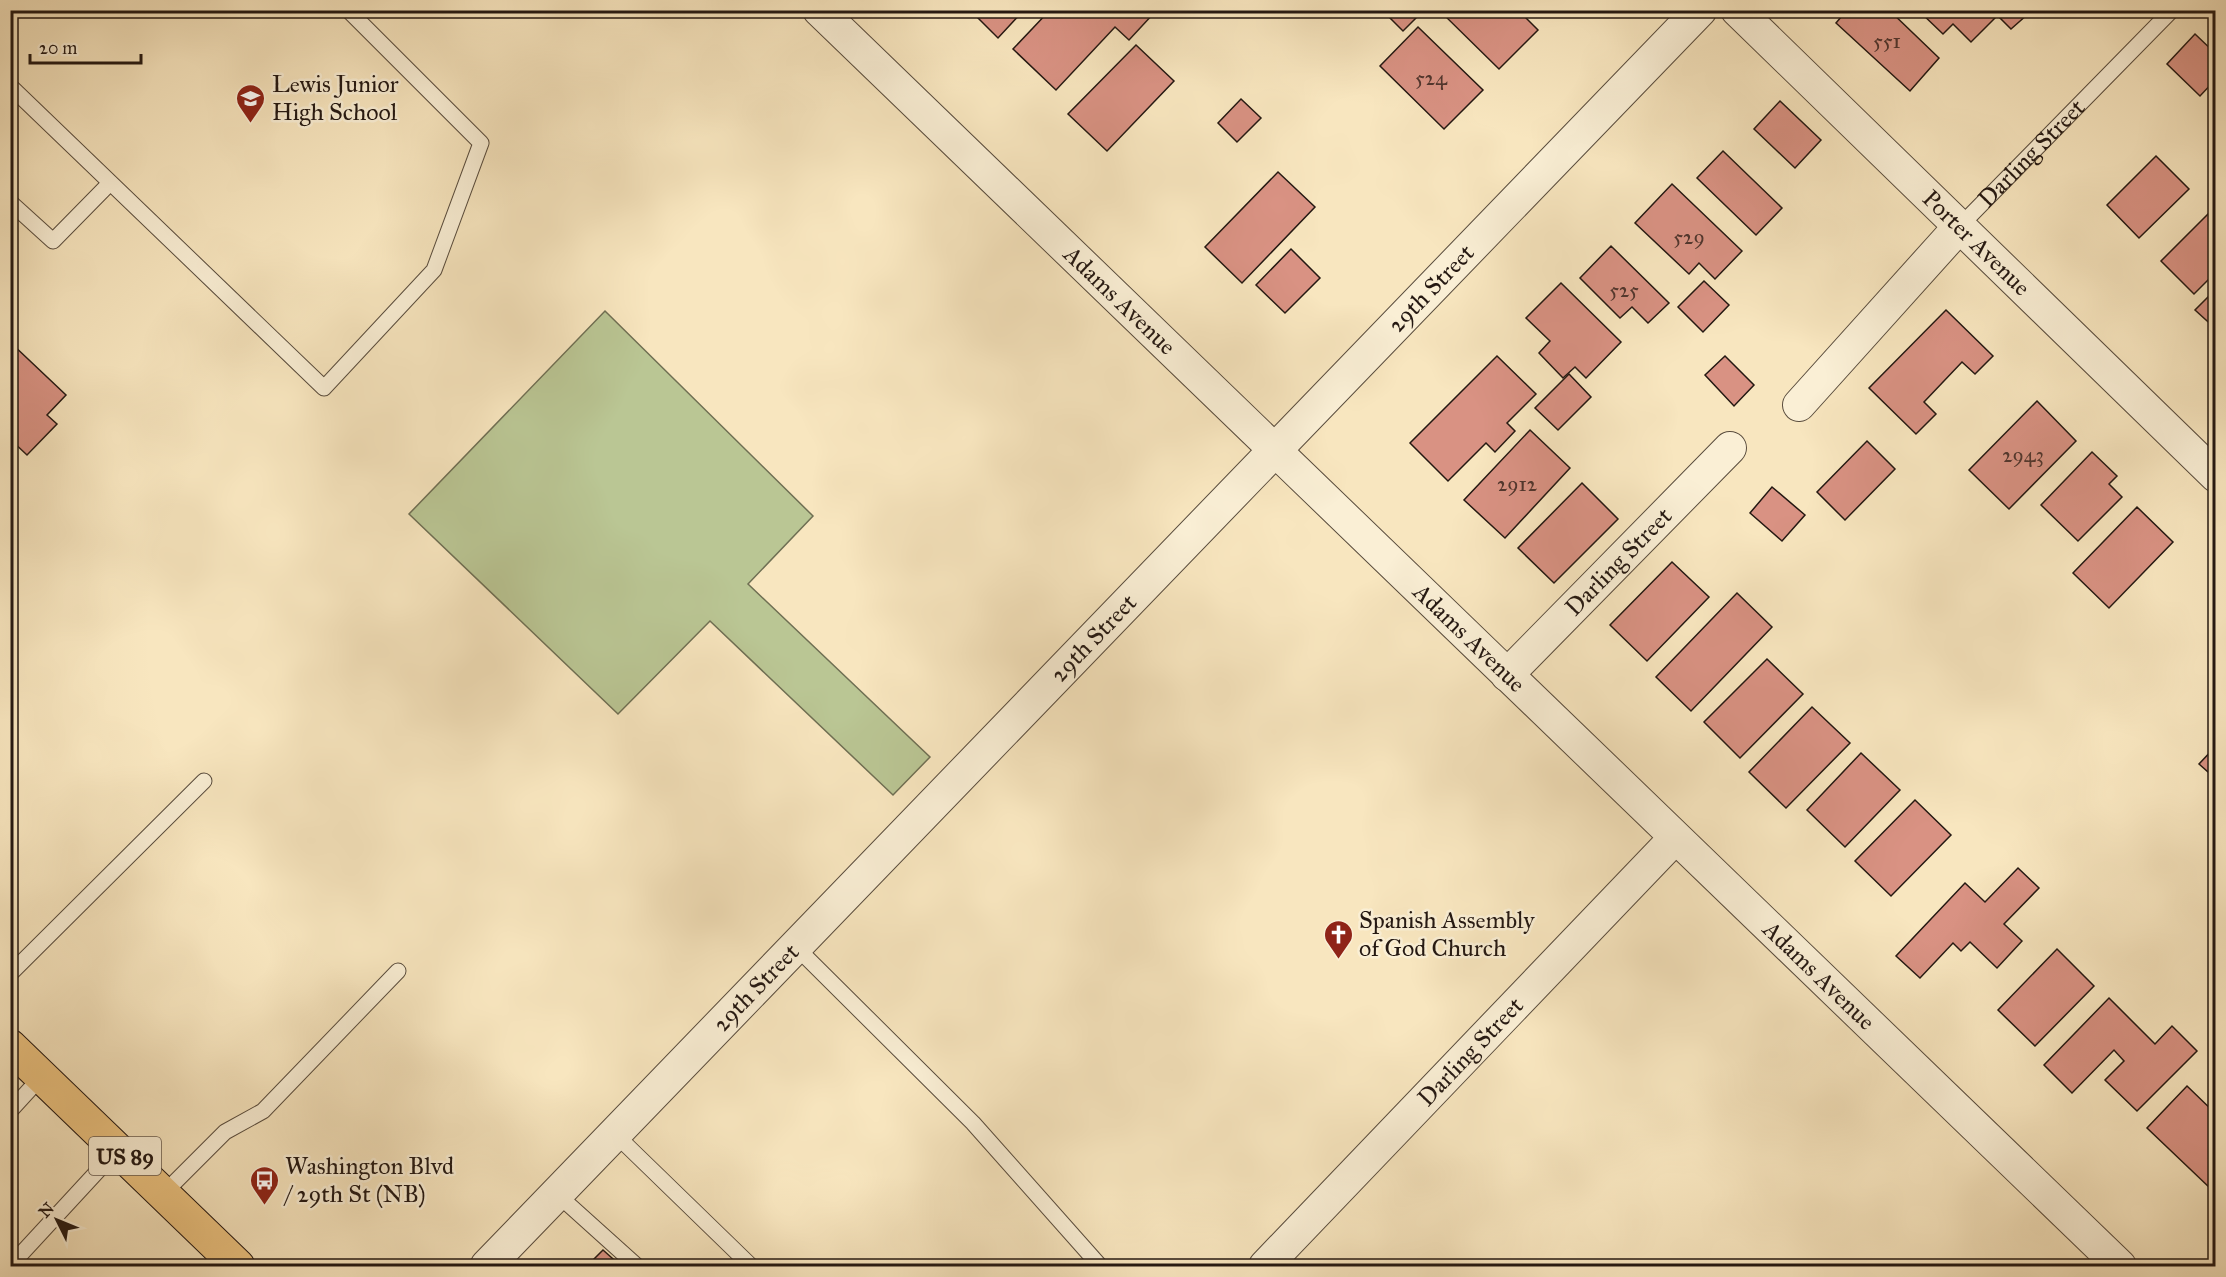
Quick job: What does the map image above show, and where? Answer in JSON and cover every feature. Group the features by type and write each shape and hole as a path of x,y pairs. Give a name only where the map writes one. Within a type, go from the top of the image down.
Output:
{"main road":[{"name":"US 89","path":"10,1046 238,1266"}],"street":[{"name":"Adams Avenue","path":"819,10 2120,1266"},
{"name":"29th Street","path":"487,1266 1700,10"},
{"name":"Porter Avenue","path":"1737,10 2216,476"},
{"name":"Darling Street","path":"1798,405 1960,226"},
{"name":"Darling Street","path":"1507,675 1730,448"},
{"name":"Darling Street","path":"1266,1266 1675,838"}],"lane":[{"path":"10,86 324,388 434,270 481,143 348,10"},
{"name":"Darling Street","path":"1960,226 2172,10"},
{"path":"10,202 53,241 110,183"},
{"path":"10,974 204,781"},
{"path":"796,947 973,1124 1100,1266"},
{"path":"164,1193 225,1132 263,1111 398,971"},
{"path":"10,1111 42,1076"},
{"path":"615,1134 751,1266"},
{"path":"10,1266 118,1149"},
{"path":"557,1194 637,1266"}],"green space":[{"path":"605,311 813,516 748,584 930,757 893,795 710,621 618,714 409,514"}],"building":[{"path":"970,10 1024,10 998,38"},
{"path":"1050,10 1151,10 1154,13 1129,40 1115,27 1056,90 1013,49"},
{"path":"1382,10 1416,10 1420,14 1403,31"},
{"path":"1447,10 1518,10 1538,30 1499,69 1444,15"},
{"path":"1847,10 1889,10 1939,58 1910,91 1836,23"},
{"path":"1918,10 1992,10 1997,16 1971,42 1953,24 1943,34"},
{"path":"1992,10 2024,10 2028,14 2011,29"},
{"path":"1418,27 1483,90 1444,129 1380,66"},
{"path":"2195,34 2216,54 2216,79 2200,96 2167,64"},
{"path":"1136,45 1174,81 1107,151 1068,114"},
{"path":"1241,99 1261,118 1237,142 1218,123"},
{"path":"1780,101 1821,140 1795,168 1754,129"},
{"path":"1723,151 1782,208 1756,235 1697,178"},
{"path":"2156,156 2189,189 2139,238 2107,205"},
{"path":"1278,172 1315,207 1242,283 1205,247"},
{"path":"1672,184 1742,251 1715,279 1699,263 1689,274 1635,223"},
{"path":"2216,206 2216,272 2194,294 2161,261"},
{"path":"1611,246 1669,303 1648,323 1632,307 1620,318 1580,278"},
{"path":"1291,249 1320,278 1285,313 1256,285"},
{"path":"1704,281 1729,305 1703,332 1678,307"},
{"path":"1561,283 1621,342 1586,378 1575,367 1563,378 1539,353 1550,341 1526,318"},
{"path":"2216,289 2216,329 2195,310"},
{"path":"1946,310 1993,356 1975,374 1962,362 1924,402 1936,414 1916,434 1869,388"},
{"path":"10,342 66,395 47,415 57,424 27,455 10,439"},
{"path":"1497,356 1536,394 1507,423 1515,431 1495,452 1486,443 1448,481 1410,443"},
{"path":"1725,356 1754,385 1734,406 1705,375"},
{"path":"1569,374 1591,397 1558,430 1535,408"},
{"path":"2037,401 2076,441 2009,509 1969,470"},
{"path":"1530,430 1570,468 1505,538 1464,500"},
{"path":"1867,441 1895,469 1845,520 1817,492"},
{"path":"2092,452 2117,476 2109,484 2122,497 2078,541 2041,505"},
{"path":"1582,483 1618,519 1554,583 1518,548"},
{"path":"1772,487 1805,515 1782,541 1750,513"},
{"path":"2137,507 2173,542 2109,608 2073,573"},
{"path":"1672,562 1709,597 1647,661 1610,625"},
{"path":"1737,593 1772,627 1691,711 1656,677"},
{"path":"1767,659 1803,694 1740,758 1704,722"},
{"path":"1812,707 1850,743 1786,808 1749,772"},
{"path":"2216,746 2216,779 2199,764"},
{"path":"1861,753 1900,790 1845,847 1807,810"},
{"path":"1915,800 1951,835 1891,896 1855,861"},
{"path":"2018,868 2039,888 2004,924 2022,941 1997,968 1970,942 1961,951 1953,943 1920,978 1896,956 1965,883 1985,902"},
{"path":"2057,949 2094,986 2035,1046 1998,1010"},
{"path":"2109,998 2155,1044 2172,1026 2197,1051 2137,1111 2105,1080 2124,1061 2114,1050 2072,1093 2044,1065"},
{"path":"2187,1086 2216,1114 2216,1184 2211,1189 2147,1128"},
{"path":"603,1250 621,1266 587,1266"},
{"path":"50,1260 57,1266 43,1266"}],"place":[{"name":"Lewis Junior High School","path":"251,124"},
{"name":"Spanish Assembly of God Church","path":"1338,960"},
{"name":"Washington Blvd / 29th St (NB)","path":"264,1206"}]}
